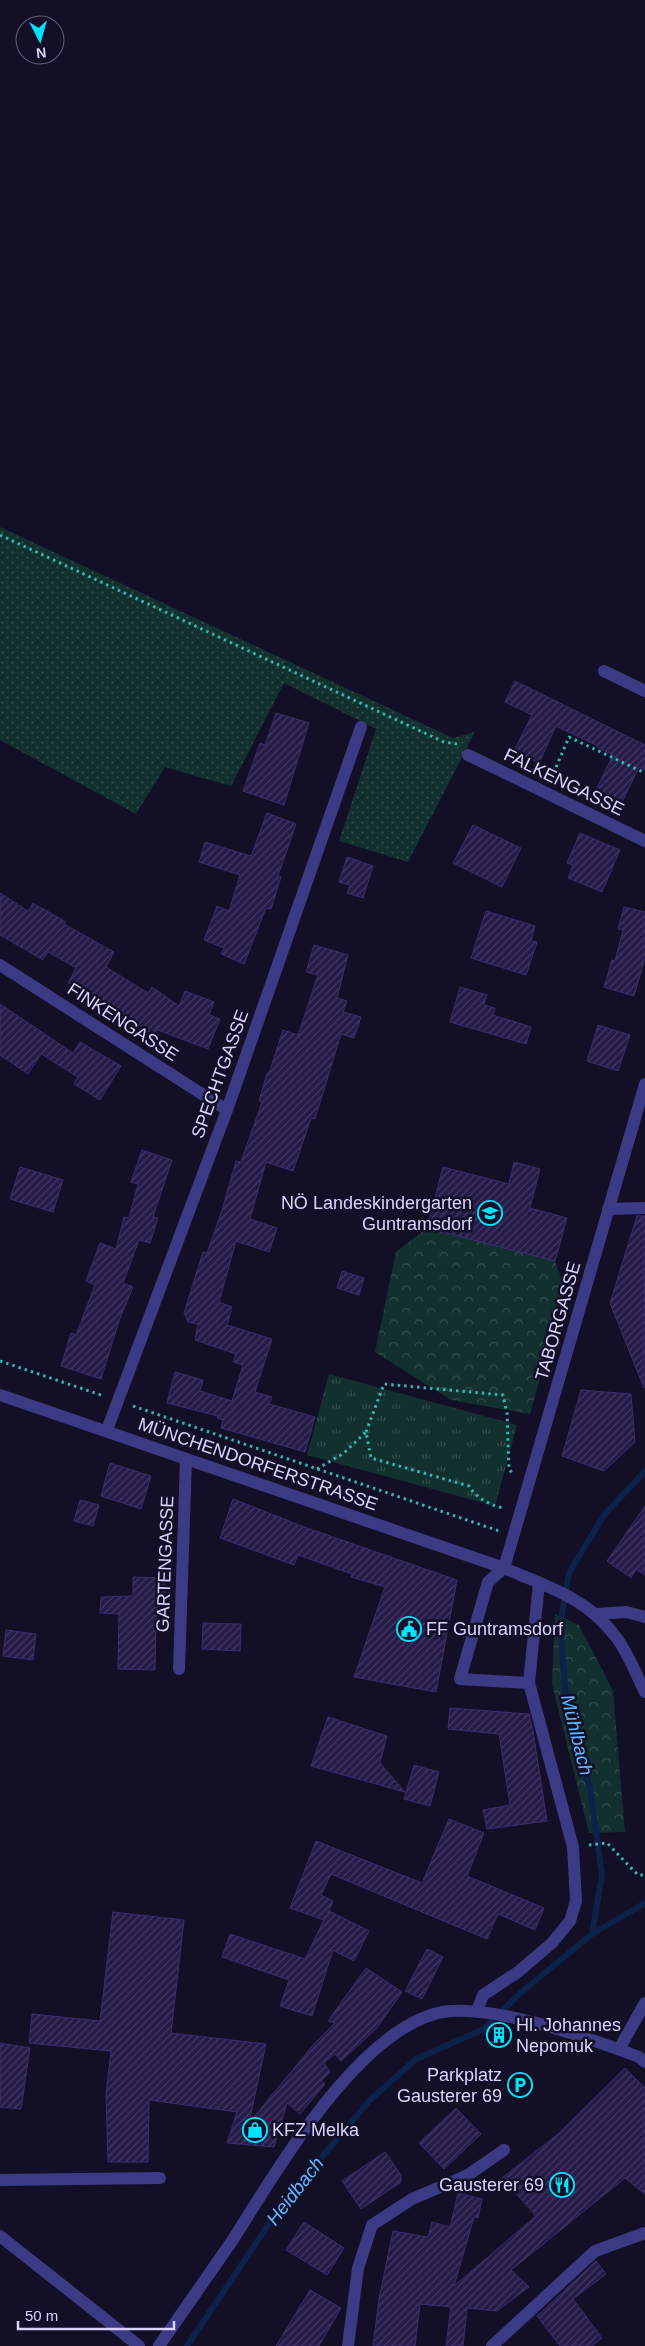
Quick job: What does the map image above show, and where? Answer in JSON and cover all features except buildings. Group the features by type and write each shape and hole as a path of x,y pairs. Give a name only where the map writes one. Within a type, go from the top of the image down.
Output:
{"street":[{"path":"604,671 645,691"},
{"name":"SPECHTGASSE","path":"107,1430 227,1110 361,727"},
{"name":"FALKENGASSE","path":"473,758 645,841"},
{"name":"FINKENGASSE","path":"0,964 227,1110"},
{"name":"TABORGASSE","path":"504,1568 645,1084"},
{"path":"608,1209 645,1208"},
{"name":"MÜNCHENDORFERSTRASSE","path":"0,1395 107,1430 504,1568 552,1588 580,1601 596,1614 617,1638 645,1692"},
{"name":"GARTENGASSE","path":"179,1669 186,1459"},
{"path":"504,1568 488,1582 460,1679 529,1683"},
{"path":"477,2011 482,1995 518,1972 552,1943 570,1921 576,1901 573,1847 529,1683 539,1583"},
{"path":"596,1614 626,1612 645,1617"},
{"path":"619,2049 645,2002"},
{"path":"158,2346 206,2280 302,2133 342,2081 387,2040 416,2021 448,2011 477,2011 523,2020 619,2049 639,2057 645,2062"},
{"path":"348,2346 358,2268 372,2225 412,2199 468,2174 504,2150"},
{"path":"0,2180 160,2178"},
{"path":"492,2346 595,2252 645,2232"},
{"path":"0,2236 139,2346"}],"path":[{"path":"0,535 444,742 473,747 473,758"},
{"path":"544,793 569,737 645,773"},
{"path":"0,1361 513,1536"},
{"path":"317,1469 344,1453 366,1432 384,1384 503,1395 507,1413 509,1469 526,1491"},
{"path":"366,1432 371,1458 469,1486 473,1494 500,1508 521,1509"},
{"path":"592,1844 607,1844 638,1875 645,1875"}],"green space":[{"path":"0,527 453,738 475,732 408,862 339,841 376,729 284,683 231,786 165,767 136,814 0,740"},
{"path":"427,1228 555,1261 565,1288 530,1414 451,1400 375,1352 396,1252"},
{"path":"329,1374 517,1425 495,1506 307,1455"},
{"path":"555,1614 579,1625 613,1691 625,1832 589,1833 552,1684"}],"waterway":[{"name":"Mühlbach","path":"592,1934 602,1875 590,1789 567,1710 560,1625 569,1573 604,1515 645,1471"},
{"name":"Heidbach","path":"187,2346 283,2203 370,2100 416,2059 484,2029 518,1995 592,1934 645,1903"}],"place":[{"name":"NÖ Landeskindergarten Guntramsdorf","path":"490,1213"},
{"name":"FF Guntramsdorf","path":"409,1629"},
{"name":"Hl. Johannes Nepomuk","path":"499,2035"},
{"name":"Parkplatz Gausterer 69","path":"520,2085"},
{"name":"KFZ Melka","path":"255,2130"},
{"name":"Gausterer 69","path":"562,2185"}]}
